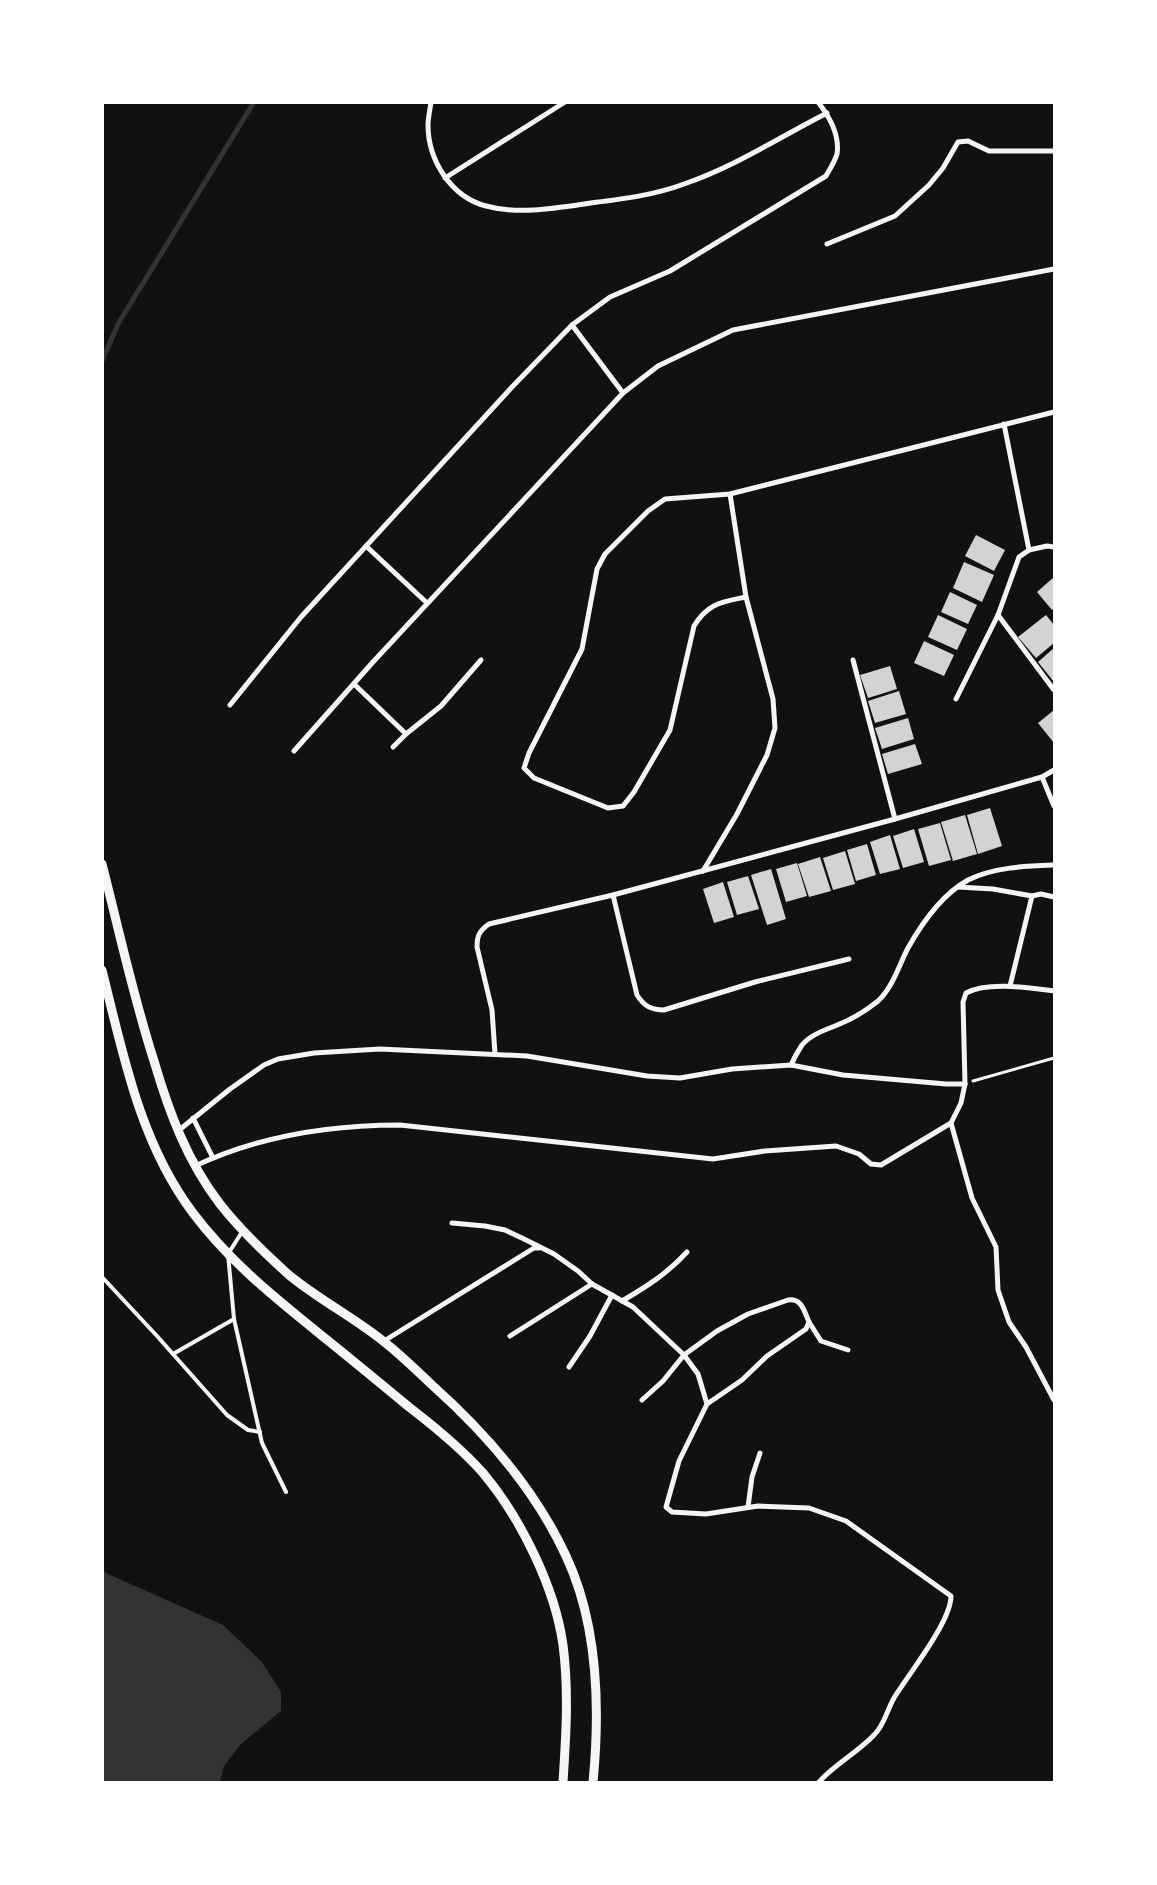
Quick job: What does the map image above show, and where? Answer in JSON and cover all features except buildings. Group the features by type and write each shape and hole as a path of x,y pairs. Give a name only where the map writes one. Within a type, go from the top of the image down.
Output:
{"street":[{"path":"431,102 428,125 432,154 445,178 467,198 485,206 518,210 544,209 647,195 684,184 717,170 827,112"},
{"path":"445,178 565,102"},
{"path":"230,705 301,618 512,387 572,325 610,297 670,272 826,176 837,154 836,135 827,112 818,102"},
{"path":"827,244 895,216 929,185 944,168 958,142 968,141 989,151 1054,151"},
{"path":"294,751 427,603 623,393 658,366 733,330 1054,269"},
{"path":"572,325 623,393"},
{"path":"746,596 714,604 701,614 694,626 670,730 634,792 623,806 608,808 534,778 524,768 529,753 582,649 597,569 605,554 648,511 665,499 730,494 1054,412"},
{"path":"1004,424 1029,550"},
{"path":"703,870 737,814 767,756 775,728 773,699 746,596 730,494"},
{"path":"366,546 427,603"},
{"path":"956,700 998,615 1019,557 1029,550 1047,546 1054,547"},
{"path":"998,615 1054,690"},
{"path":"393,747 441,706 481,660"},
{"path":"853,660 895,819"},
{"path":"354,684 406,734"},
{"path":"495,1054 492,1010 478,957 477,938 479,933 488,924 613,895 895,819 1042,777 1054,770"},
{"path":"1042,777 1054,806"},
{"path":"102,864 143,1027 178,1131 195,1166 220,1205 290,1275 384,1342 461,1410 491,1441 523,1483 566,1557 579,1592 591,1641 597,1714 593,1782"},
{"path":"791,1065 803,1043 827,1028 843,1023 878,1000 887,990 918,930 958,887 969,880 985,874 1020,867 1054,865"},
{"path":"958,887 993,889 1032,896 1041,894 1054,897"},
{"path":"613,895 637,995 648,1007 656,1010 664,1010 754,982 849,960"},
{"path":"1010,986 1032,896"},
{"path":"102,970 129,1078 147,1129 167,1170 193,1212 228,1254 267,1292 447,1437 482,1472 507,1506 527,1539 554,1603 563,1643 567,1685 567,1727 563,1782"},
{"path":"195,1166 261,1141 359,1125 400,1124 712,1159 765,1151 836,1146 859,1154 871,1164 881,1165 951,1123 961,1103 965,1084 963,1002 966,993 973,989 1010,986 1054,991"},
{"path":"178,1131 249,1074 278,1059 295,1055 380,1049 527,1056 647,1076 671,1078 770,1065 791,1065 843,1075 965,1084"},
{"path":"193,1118 213,1158"},
{"path":"951,1123 972,1198 996,1246 998,1290 1009,1322 1026,1347 1054,1400"},
{"path":"452,1223 505,1230 542,1247 578,1271 592,1284 639,1312 684,1355 698,1374 707,1404"},
{"path":"384,1342 534,1248 542,1247"},
{"path":"622,1301 653,1283 675,1266 687,1252"},
{"path":"510,1336 592,1284"},
{"path":"569,1367 590,1336 612,1295"},
{"path":"642,1400 663,1381 684,1355 717,1331 748,1314 788,1300 794,1299 801,1303 809,1322 821,1341 848,1350"},
{"path":"809,1322 806,1329 767,1356 742,1380 707,1404 680,1461 666,1507 672,1512 706,1514 758,1506 809,1508 846,1521 951,1596 951,1604 945,1619 893,1700 875,1735 826,1774 819,1782"},
{"path":"748,1507 752,1477 760,1453"}],"lane":[{"path":"243,1230 228,1254 234,1319 262,1443 286,1492"},
{"path":"102,1277 227,1415 248,1430 260,1432"},
{"path":"173,1354 234,1319"}],"path":[{"path":"965,1084 1054,1058"}],"shaded area":[{"path":"103,1570 108,1574 223,1625 262,1662 281,1692 281,1711 241,1744 224,1766 220,1782 103,1782"}],"waterway":[{"path":"102,361 118,324 254,102"}]}
